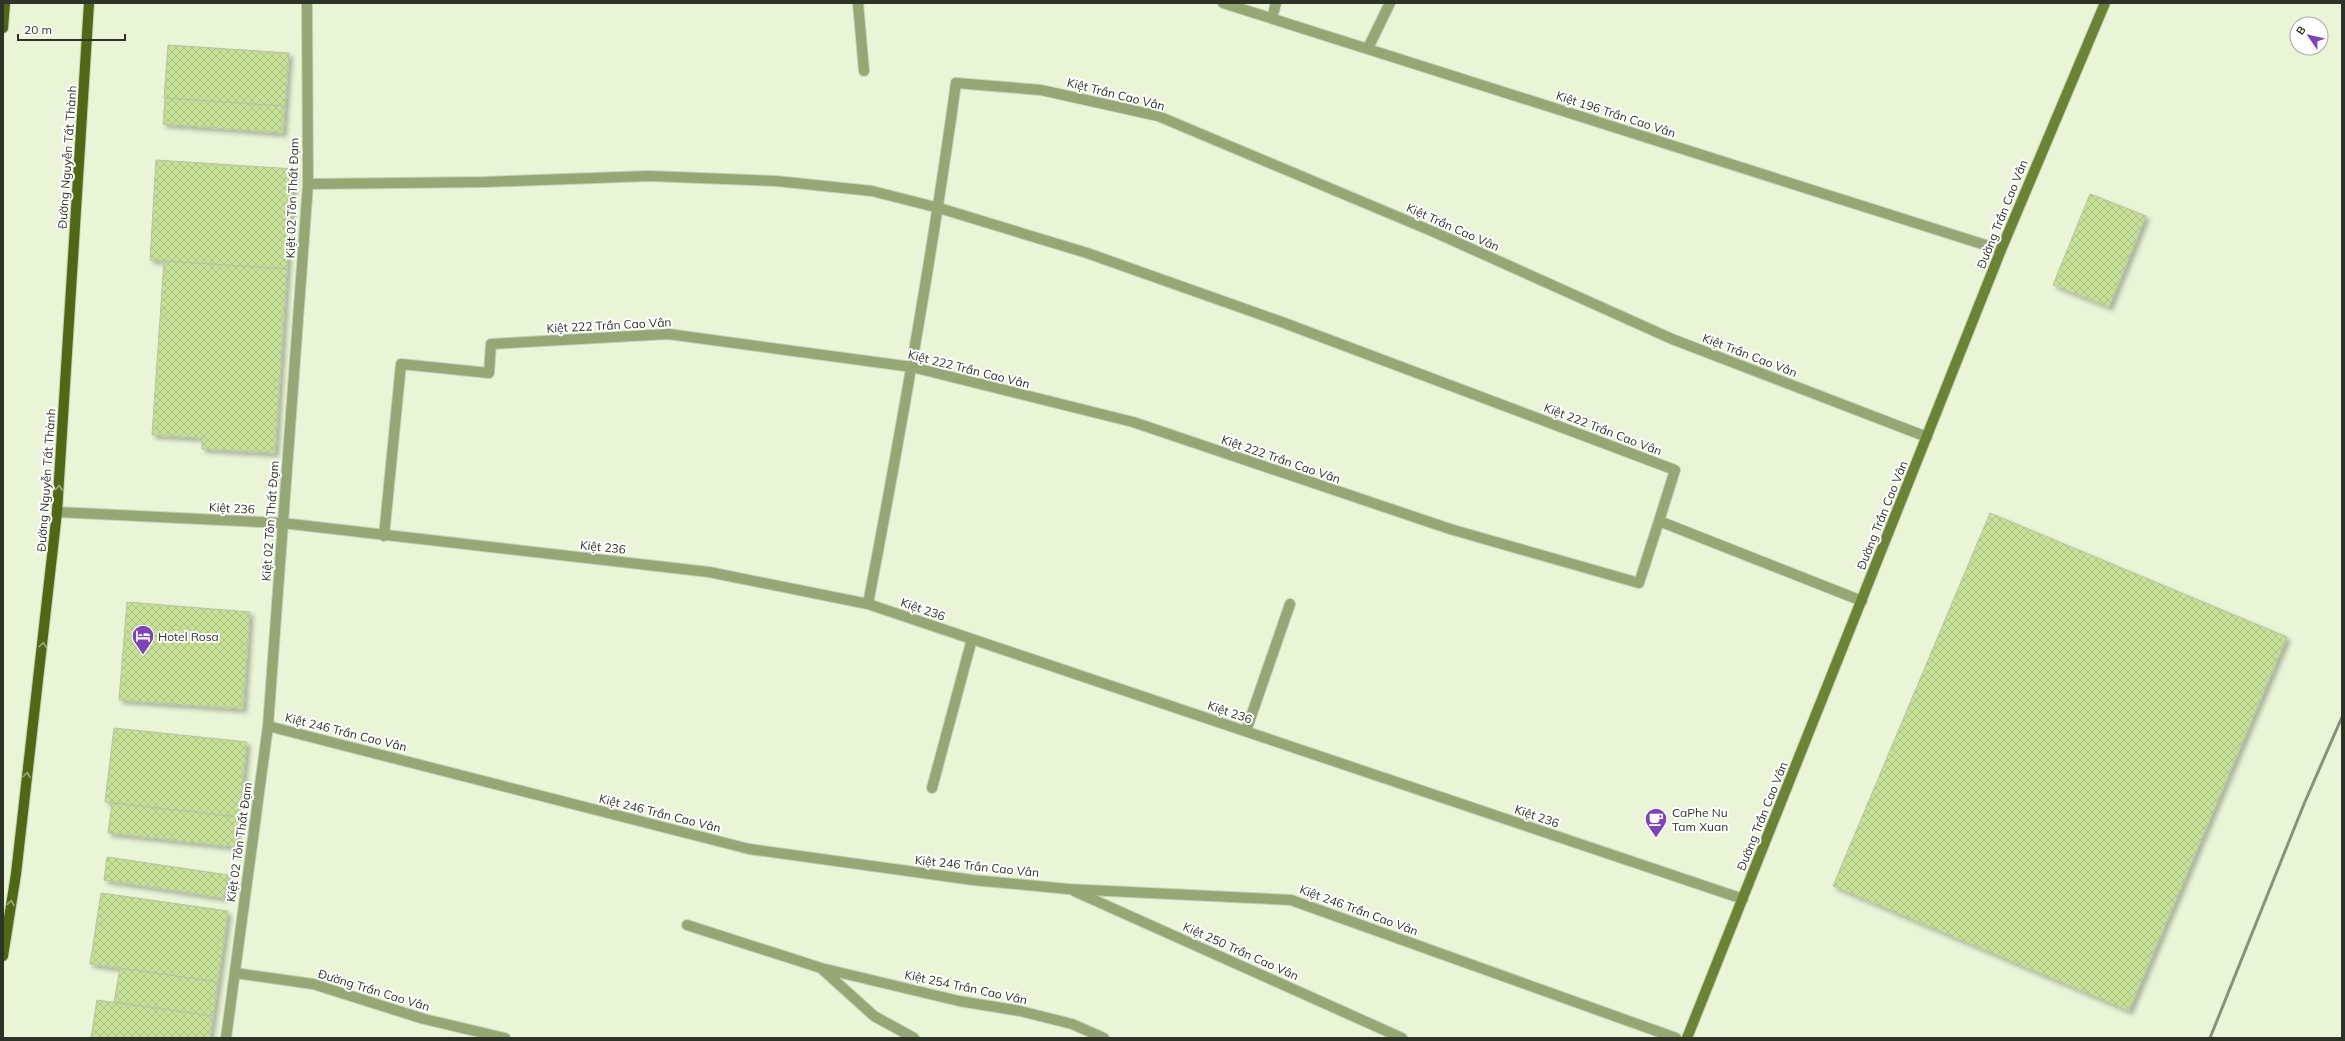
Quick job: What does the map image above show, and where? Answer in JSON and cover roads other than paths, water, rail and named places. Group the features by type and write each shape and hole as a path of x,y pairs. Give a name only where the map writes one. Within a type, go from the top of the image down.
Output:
{"main road":[{"path":"3,28 5,3"},
{"name":"Đường Nguyễn Tất Thành","path":"3,956 16,874 58,512 89,3"},
{"name":"Đường Trần Cao Vân","path":"1687,1038 2001,250 2105,3"}],"street":[{"name":"Kiệt 02 Tôn Thất Đạm","path":"226,1038 268,726 308,184 307,3"},
{"path":"858,3 864,71"},
{"name":"Kiệt 196 Trần Cao Vân","path":"1223,3 2001,250"},
{"path":"1272,18 1276,3"},
{"path":"1368,48 1390,3"},
{"name":"Kiệt Trần Cao Vân","path":"939,208 956,83 1040,90 1158,116 1434,232 1672,339 1927,437"},
{"name":"Kiệt 222 Trần Cao Vân","path":"308,184 484,182 649,176 776,181 872,191 939,208 1087,253 1279,321 1675,470 1639,583 1450,530 1133,422 912,367 668,334 492,344 490,373 401,364 384,536"},
{"path":"868,604 912,367 939,208"},
{"name":"Kiệt 236","path":"58,512 282,523 384,536 709,572 868,604 1743,899"},
{"path":"1659,521 1862,601"},
{"path":"1246,731 1290,604"},
{"path":"932,788 972,639"},
{"name":"Kiệt 246 Trần Cao Vân","path":"268,726 749,849 973,880 1068,889 1291,900 1676,1038"},
{"name":"Kiệt 250 Trần Cao Vân","path":"1068,889 1402,1038"},
{"name":"Kiệt 254 Trần Cao Vân","path":"687,925 822,968 959,1002 1020,1011 1072,1024 1104,1038"},
{"path":"822,968 874,1016 914,1038"},
{"name":"Đường Trần Cao Vân","path":"235,973 313,984 424,1019 505,1038"}],"railway":[{"path":"2210,1038 2304,804 2342,717"}],"place":[{"name":"Hotel Rosa","path":"143,656"},
{"name":"CaPhe Nu Tam Xuan","path":"1656,838"}]}
